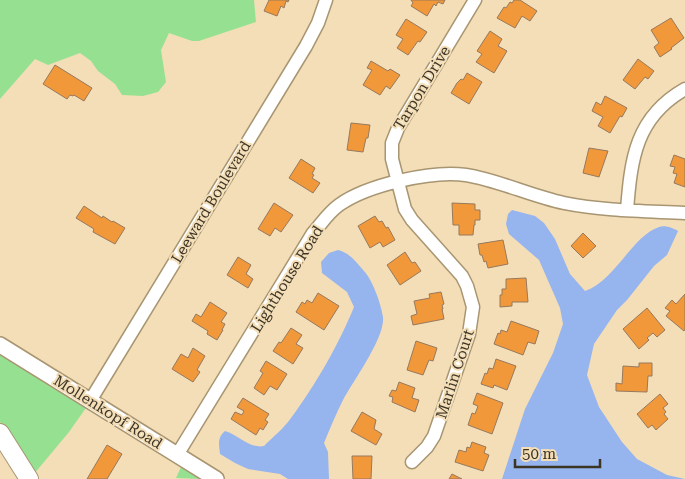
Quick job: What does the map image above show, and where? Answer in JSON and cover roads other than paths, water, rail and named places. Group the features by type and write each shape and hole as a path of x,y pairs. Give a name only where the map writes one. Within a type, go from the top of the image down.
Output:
{"main road":[{"path":"0,433 29,479"}],"street":[{"name":"Leeward Boulevard","path":"90,401 306,46 318,23 326,0"},
{"name":"Tarpon Drive","path":"397,183 391,151 394,135 475,0"},
{"path":"627,210 630,170 642,135 655,112 667,100 685,88"},
{"name":"Lighthouse Road","path":"177,455 320,224 335,208 359,194 439,174 466,175 561,202 593,208 685,212"},
{"name":"Marlin Court","path":"397,183 408,215 462,276 469,291 473,307 469,334 438,426 427,447 412,462"},
{"name":"Mollenkopf Road","path":"0,345 216,479"}],"water":[{"path":"512,210 535,216 544,223 555,239 570,274 585,291 596,286 605,278 640,239 649,232 664,226 678,231 667,255 654,266 617,310 594,344 587,375 599,407 622,442 637,459 667,475 685,479 502,479 525,409 553,353 563,324 560,308 539,260 509,234 506,224 508,214"},
{"path":"338,250 352,258 367,275 376,293 383,317 379,336 374,347 343,400 324,443 328,452 329,479 288,479 280,474 248,469 220,454 219,444 222,434 225,431 249,444 264,446 288,422 318,379 354,307 347,292 322,273 321,262 329,253"}]}
